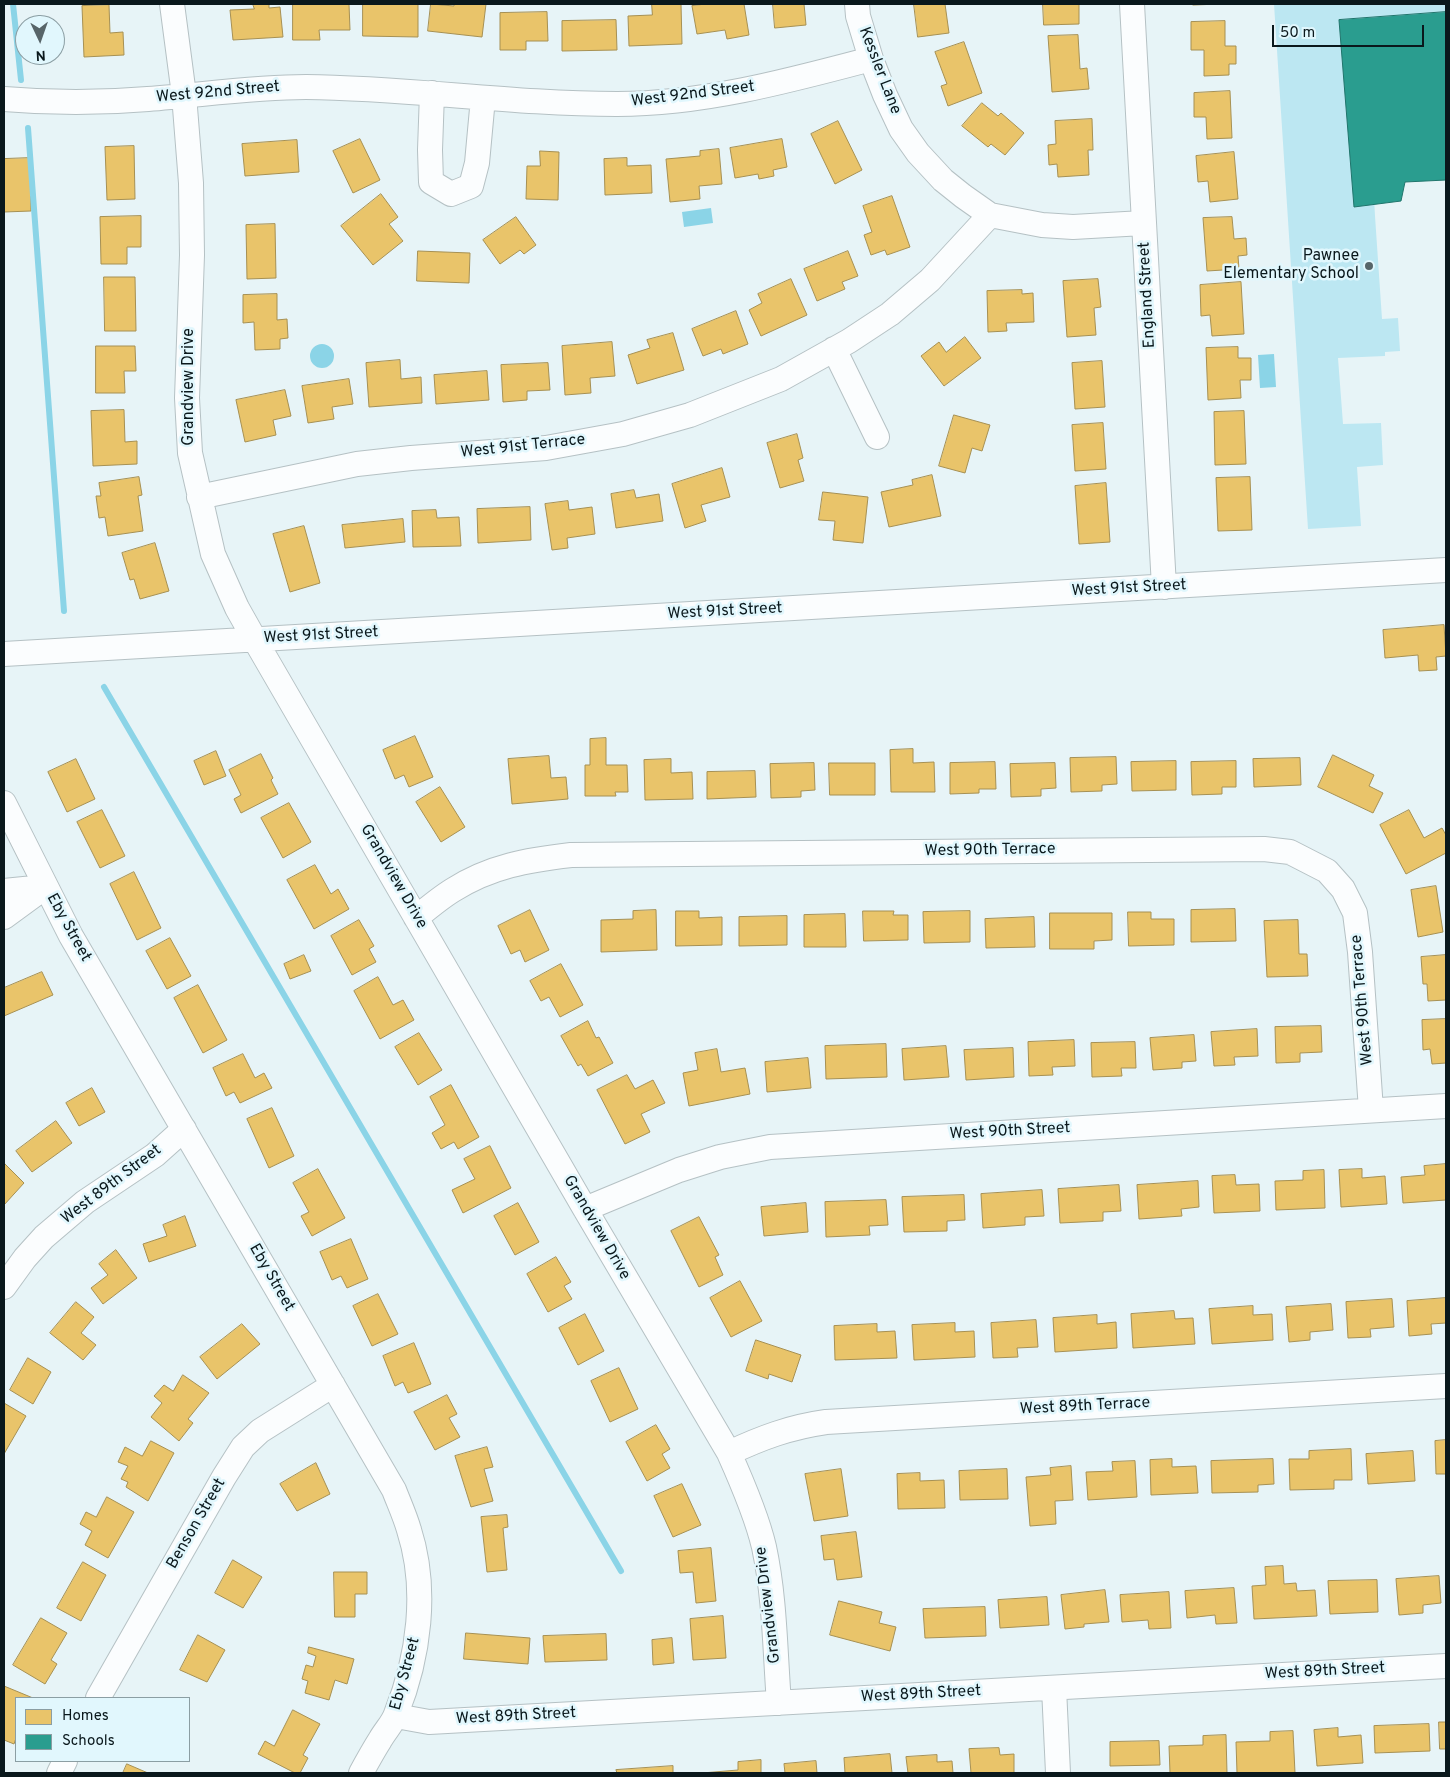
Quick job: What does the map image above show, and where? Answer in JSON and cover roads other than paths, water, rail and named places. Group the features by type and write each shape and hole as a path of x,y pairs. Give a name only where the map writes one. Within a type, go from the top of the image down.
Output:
{"street":[{"name":"Grandview Drive","path":"172,4 184,95 191,183 192,255 187,398 190,453 213,554 237,608 255,640 729,1454 742,1482 764,1547 772,1604 779,1703"},
{"name":"Kessler Lane","path":"857,4 858,16 871,59 885,95 918,154 942,180 990,215 1042,225 1073,227 1144,223"},
{"name":"England Street","path":"1132,4 1164,586"},
{"name":"West 92nd Street","path":"4,99 93,101 304,87 404,90 483,98 618,104 684,99 783,83 871,59"},
{"path":"432,93 431,182 451,194 471,186 477,163 483,98"},
{"name":"West 91st Terrace","path":"199,497 357,464 546,448 623,434 690,415 781,378 849,341 890,314 924,285 990,215"},
{"path":"834,349 877,436"},
{"name":"West 91st Street","path":"4,654 1446,570"},
{"name":"Eby Street","path":"4,803 71,936 394,1490 410,1530 417,1567 419,1598 416,1646 396,1716 361,1773"},
{"name":"West 90th Terrace","path":"416,918 452,890 494,870 532,859 571,855 1264,849 1290,852 1327,871 1343,889 1355,913 1360,952 1372,1110"},
{"path":"4,891 45,887"},
{"path":"4,917 45,887"},
{"name":"West 90th Street","path":"585,1209 678,1170 720,1157 770,1147 1446,1106"},
{"name":"West 89th Street","path":"4,1287 25,1258 44,1237 85,1202 155,1154 184,1129"},
{"name":"Benson Street","path":"99,1697 219,1485 243,1447 260,1431 333,1386"},
{"name":"West 89th Terrace","path":"729,1454 758,1439 799,1425 826,1422 1446,1386"},
{"name":"West 89th Street","path":"396,1716 429,1722 1446,1666"},
{"path":"1054,1688 1058,1773"}],"waterway":[{"path":"13,4 21,80"},
{"path":"28,128 64,611"},
{"path":"104,687 621,1571"}],"place":[{"name":"Pawnee Elementary School","path":"1369,266"}]}
